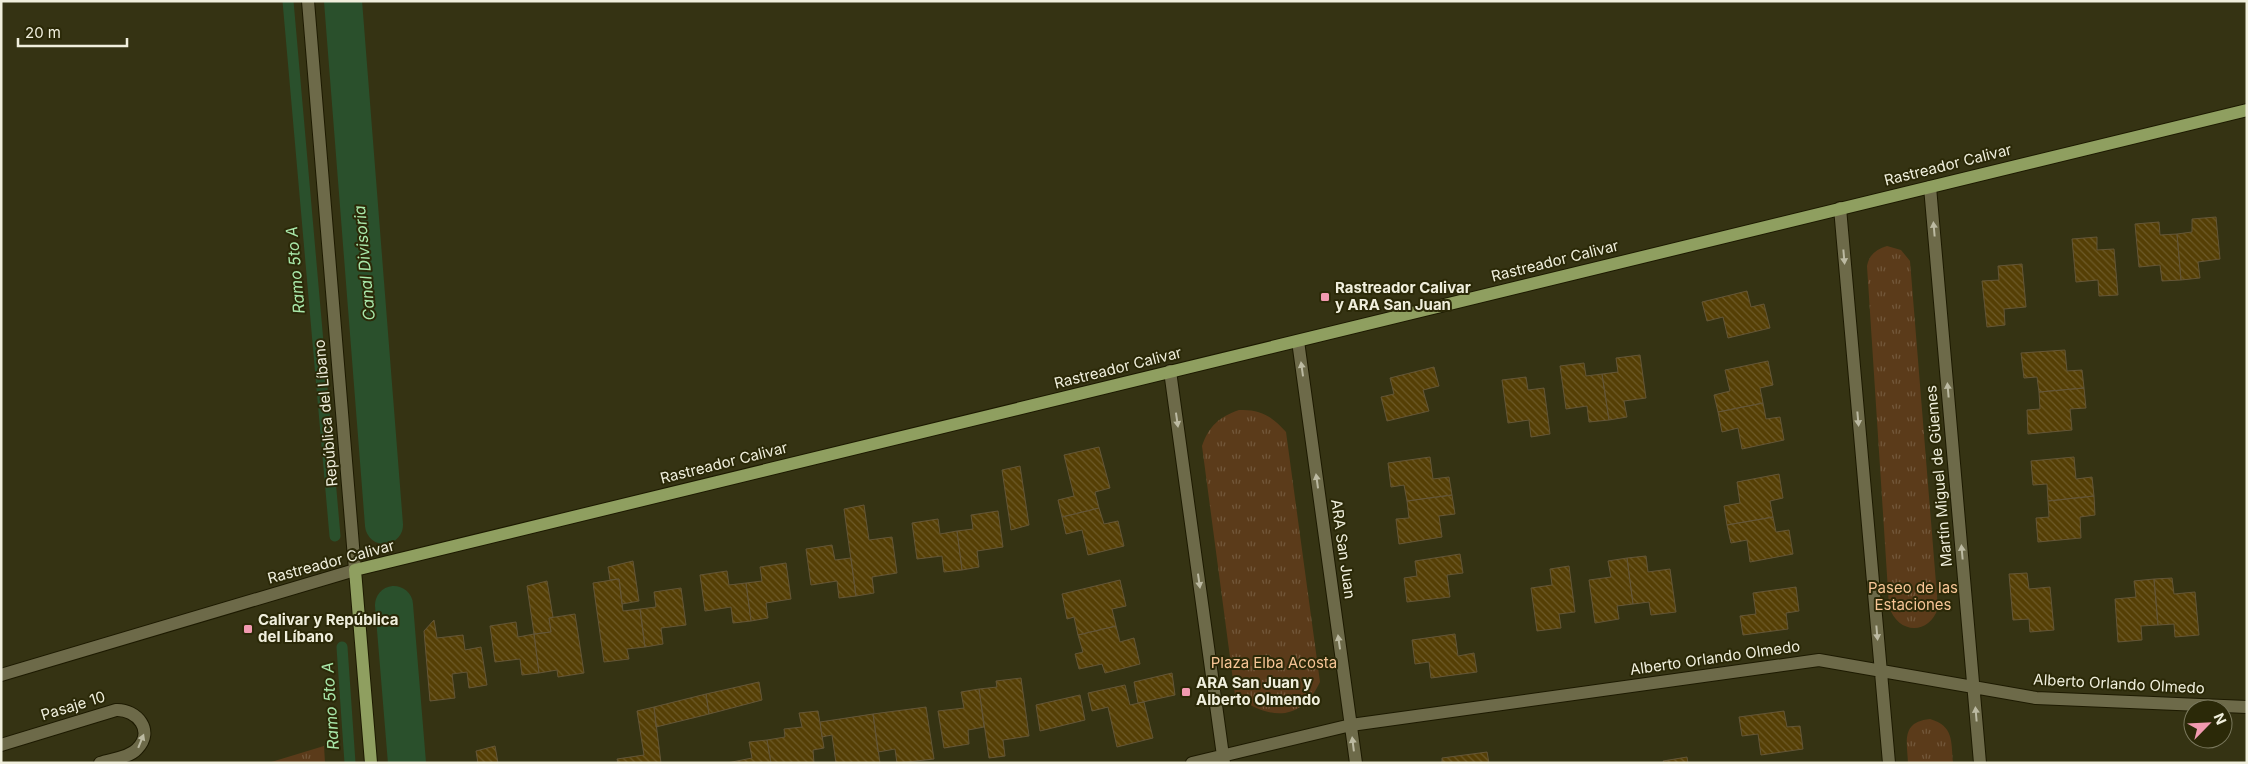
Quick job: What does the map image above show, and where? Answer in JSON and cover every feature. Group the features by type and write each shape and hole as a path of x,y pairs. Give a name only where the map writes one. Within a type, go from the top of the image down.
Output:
{"main road":[{"name":"Rastreador Calivar","path":"355,570 2247,110"},
{"name":"República del Líbano","path":"355,570 370,763"}],"street":[{"name":"República del Líbano","path":"308,1 355,570"},
{"name":"Martín Miguel de Güemes","path":"1930,187 1980,763"},
{"path":"1840,208 1889,763"},
{"name":"ARA San Juan","path":"1298,341 1356,763"},
{"path":"1170,372 1224,759"},
{"name":"Rastreador Calivar","path":"1,675 355,570"},
{"name":"Alberto Orlando Olmedo","path":"1192,763 1224,759 1351,725 1819,660 2036,698 2247,706"},
{"name":"Pasaje 10","path":"1,745 116,710 125,710 136,716 142,722 144,731 143,741 139,748 133,753 100,763"}],"green space":[{"name":"Paseo de las Estaciones","path":"1887,246 1901,250 1910,261 1938,608 1934,617 1928,623 1921,627 1913,628 1899,622 1889,606 1867,266 1869,259 1874,253"},
{"name":"Plaza Elba Acosta","path":"1239,410 1259,412 1271,418 1286,432 1320,682 1312,696 1303,705 1293,711 1282,713 1271,713 1259,709 1235,695 1202,446 1208,433 1220,419"},
{"path":"1930,719 1943,726 1950,735 1953,763 1908,763 1907,740 1910,728 1914,724"},
{"path":"324,746 325,763 268,763"}],"building":[{"path":"2216,217 2220,259 2198,262 2200,278 2181,280 2177,234 2192,232 2192,219"},
{"path":"2159,222 2160,235 2177,234 2181,280 2162,281 2160,265 2139,267 2135,224"},
{"path":"2097,237 2097,250 2114,249 2118,295 2099,296 2098,280 2076,282 2072,239"},
{"path":"2022,264 2026,307 2004,309 2005,325 1987,327 1982,281 1999,280 1998,266"},
{"path":"1747,291 1751,307 1764,304 1770,328 1728,338 1723,317 1707,321 1702,302"},
{"path":"2065,350 2067,371 2082,370 2084,388 2039,392 2037,377 2024,378 2021,353"},
{"path":"1640,355 1646,398 1624,401 1627,417 1609,420 1602,374 1618,372 1616,358"},
{"path":"1768,361 1773,385 1760,388 1763,403 1718,412 1714,395 1730,391 1725,370"},
{"path":"1584,363 1586,376 1602,374 1609,420 1589,422 1587,406 1566,409 1560,366"},
{"path":"1434,367 1439,386 1423,390 1429,411 1387,421 1381,397 1394,394 1390,378"},
{"path":"1526,377 1528,390 1544,388 1550,434 1531,437 1529,420 1508,423 1502,380"},
{"path":"2084,388 2086,408 2070,409 2072,430 2028,434 2027,410 2040,409 2039,392"},
{"path":"1763,403 1766,419 1780,417 1784,440 1742,449 1738,428 1722,432 1718,412"},
{"path":"1099,447 1110,488 1095,492 1099,508 1062,517 1058,500 1074,496 1064,455"},
{"path":"1430,457 1433,479 1449,477 1452,495 1407,501 1404,485 1391,487 1388,463"},
{"path":"2074,457 2076,479 2092,477 2094,496 2048,501 2047,484 2033,485 2031,461"},
{"path":"1020,466 1029,525 1011,530 1002,470"},
{"path":"1779,474 1783,498 1770,501 1773,517 1727,525 1724,506 1740,503 1737,482"},
{"path":"1452,495 1455,514 1439,516 1442,537 1399,544 1396,519 1409,518 1407,501"},
{"path":"2094,496 2095,515 2080,517 2081,538 2038,542 2036,518 2049,517 2048,501"},
{"path":"864,505 869,540 892,537 897,573 872,577 874,593 856,596 844,509"},
{"path":"1099,508 1104,524 1118,521 1124,546 1088,555 1082,530 1066,534 1062,517"},
{"path":"998,511 1003,547 977,551 979,567 962,570 957,531 973,529 971,515"},
{"path":"1773,517 1776,532 1789,530 1793,554 1750,562 1747,540 1731,543 1727,525"},
{"path":"938,519 940,534 957,531 962,570 944,572 942,556 917,559 912,523"},
{"path":"832,545 835,560 851,558 856,596 839,598 837,581 811,585 806,549"},
{"path":"1460,554 1463,573 1447,575 1450,597 1407,602 1404,578 1417,576 1415,561"},
{"path":"1646,556 1648,572 1670,569 1676,612 1651,615 1649,602 1633,604 1627,558"},
{"path":"1627,558 1633,604 1617,606 1619,619 1595,623 1589,580 1611,577 1608,561"},
{"path":"633,561 639,601 622,604 619,579 610,580 608,567"},
{"path":"786,563 791,599 766,603 768,618 751,621 746,583 762,581 760,567"},
{"path":"1569,566 1575,612 1559,614 1561,628 1537,631 1531,588 1552,585 1550,569"},
{"path":"727,571 729,585 746,583 751,621 733,623 731,607 705,611 700,575"},
{"path":"2027,573 2029,589 2050,587 2054,630 2030,632 2029,619 2013,620 2009,574"},
{"path":"2172,578 2174,594 2195,592 2199,635 2175,637 2174,624 2158,625 2154,579"},
{"path":"619,579 623,611 640,609 645,647 627,649 629,659 604,662 593,583"},
{"path":"2154,579 2158,625 2141,626 2142,640 2118,642 2115,599 2136,597 2134,581"},
{"path":"1120,580 1126,606 1112,609 1116,626 1078,635 1074,617 1067,619 1062,594"},
{"path":"547,581 553,617 549,618 551,632 534,634 527,586"},
{"path":"1796,587 1799,611 1786,613 1788,629 1743,635 1740,616 1756,614 1753,593"},
{"path":"681,588 686,625 661,628 663,644 645,647 640,609 656,607 654,592"},
{"path":"575,614 584,673 558,677 557,670 539,673 534,634 551,632 549,618"},
{"path":"434,620 437,638 463,635 465,650 481,647 487,685 469,688 467,672 452,674 455,698 430,701 424,631"},
{"path":"516,622 518,637 534,634 539,673 522,675 520,659 495,662 490,626"},
{"path":"1116,626 1120,642 1134,638 1140,664 1105,673 1102,664 1079,669 1075,654 1083,652 1078,635"},
{"path":"1455,634 1458,656 1474,653 1477,672 1431,678 1429,662 1415,664 1412,640"},
{"path":"1172,673 1175,695 1138,703 1134,682"},
{"path":"1021,678 1029,736 1003,740 1005,756 989,758 979,689 997,687 996,681"},
{"path":"759,682 762,700 709,714 706,694"},
{"path":"1125,685 1130,705 1144,702 1153,738 1117,747 1108,707 1092,711 1088,693"},
{"path":"979,689 984,727 968,730 969,744 944,748 938,711 964,708 961,692"},
{"path":"706,694 709,714 656,727 654,707"},
{"path":"1080,695 1085,720 1040,731 1036,705"},
{"path":"654,707 661,763 618,763 617,759 644,755 637,711"},
{"path":"926,707 934,759 897,763 895,749 878,752 873,714"},
{"path":"818,711 824,748 813,750 814,763 771,763 767,740 785,737 784,729 802,727 799,713"},
{"path":"1784,711 1787,727 1800,726 1803,749 1761,755 1758,734 1742,736 1739,717"},
{"path":"873,714 880,763 836,763 832,735 822,737 820,722"},
{"path":"767,740 771,763 727,763 752,758 749,742"},
{"path":"495,746 498,763 478,763 476,751"},
{"path":"1487,752 1489,763 1442,763 1442,758"},
{"path":"1687,757 1688,763 1664,763 1663,761"}],"waterway":[{"name":"Ramo 5to A","path":"288,1 335,536"},
{"name":"Canal Divisoria","path":"343,1 384,525"},
{"name":"Canal Divisoria","path":"394,605 407,763"},
{"name":"Ramo 5to A","path":"342,647 350,763"}],"place":[{"name":"Rastreador Calivar y ARA San Juan","path":"1325,297"},
{"name":"Calivar y República del Líbano","path":"248,629"},
{"name":"ARA San Juan y Alberto Olmendo","path":"1186,692"}]}
